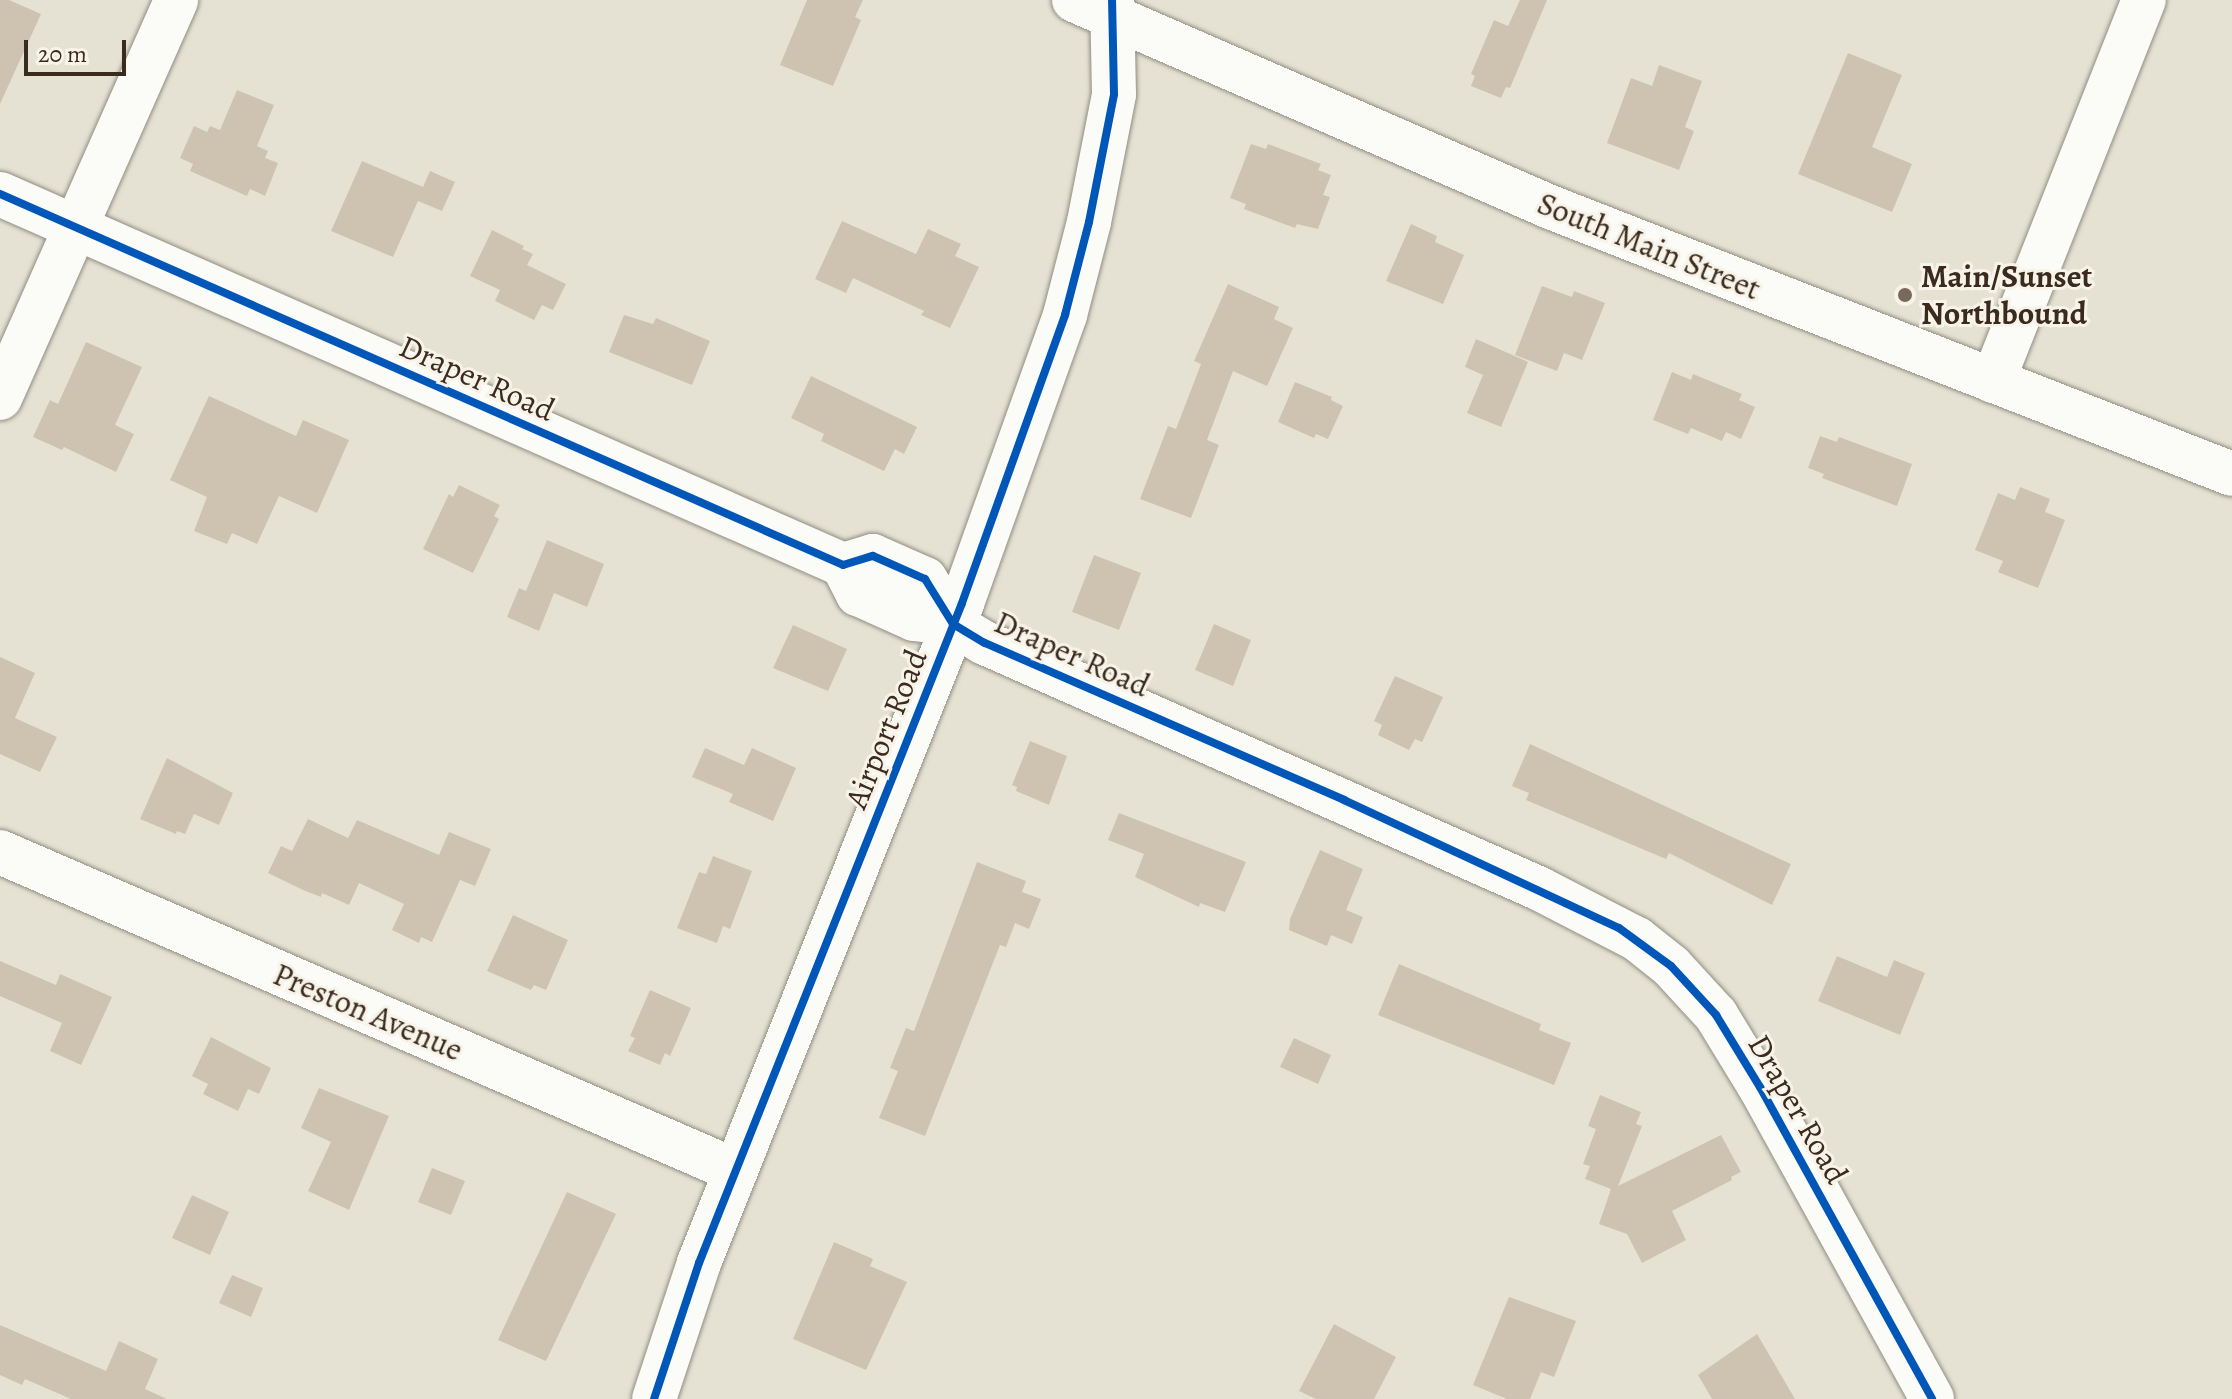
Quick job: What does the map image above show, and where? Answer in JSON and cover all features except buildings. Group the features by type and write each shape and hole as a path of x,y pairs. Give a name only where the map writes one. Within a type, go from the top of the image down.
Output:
{"street":[{"path":"0,398 176,0"},
{"path":"1993,381 2144,0"},
{"name":"South Main Street","path":"1100,5 1550,207 2232,474"},
{"name":"Airport Road","path":"654,1399 699,1263 953,624 1065,315 1089,222 1114,94 1100,5"},
{"name":"Draper Road","path":"0,194 843,565 873,556 925,579 953,624 985,643 1540,889 1619,928 1671,966 1716,1015 1760,1087 1932,1399"},
{"name":"Preston Avenue","path":"0,852 736,1171"}],"cycle path":[{"path":"654,1399 699,1263 962,603 1065,315 1089,222 1114,94 1112,0"},
{"path":"0,194 843,565 873,556 925,579 953,624 985,643 1344,800 1619,928 1671,966 1716,1015 1760,1087 1932,1399"}],"place":[{"name":"Main/Sunset Northbound","path":"1905,295"}]}
